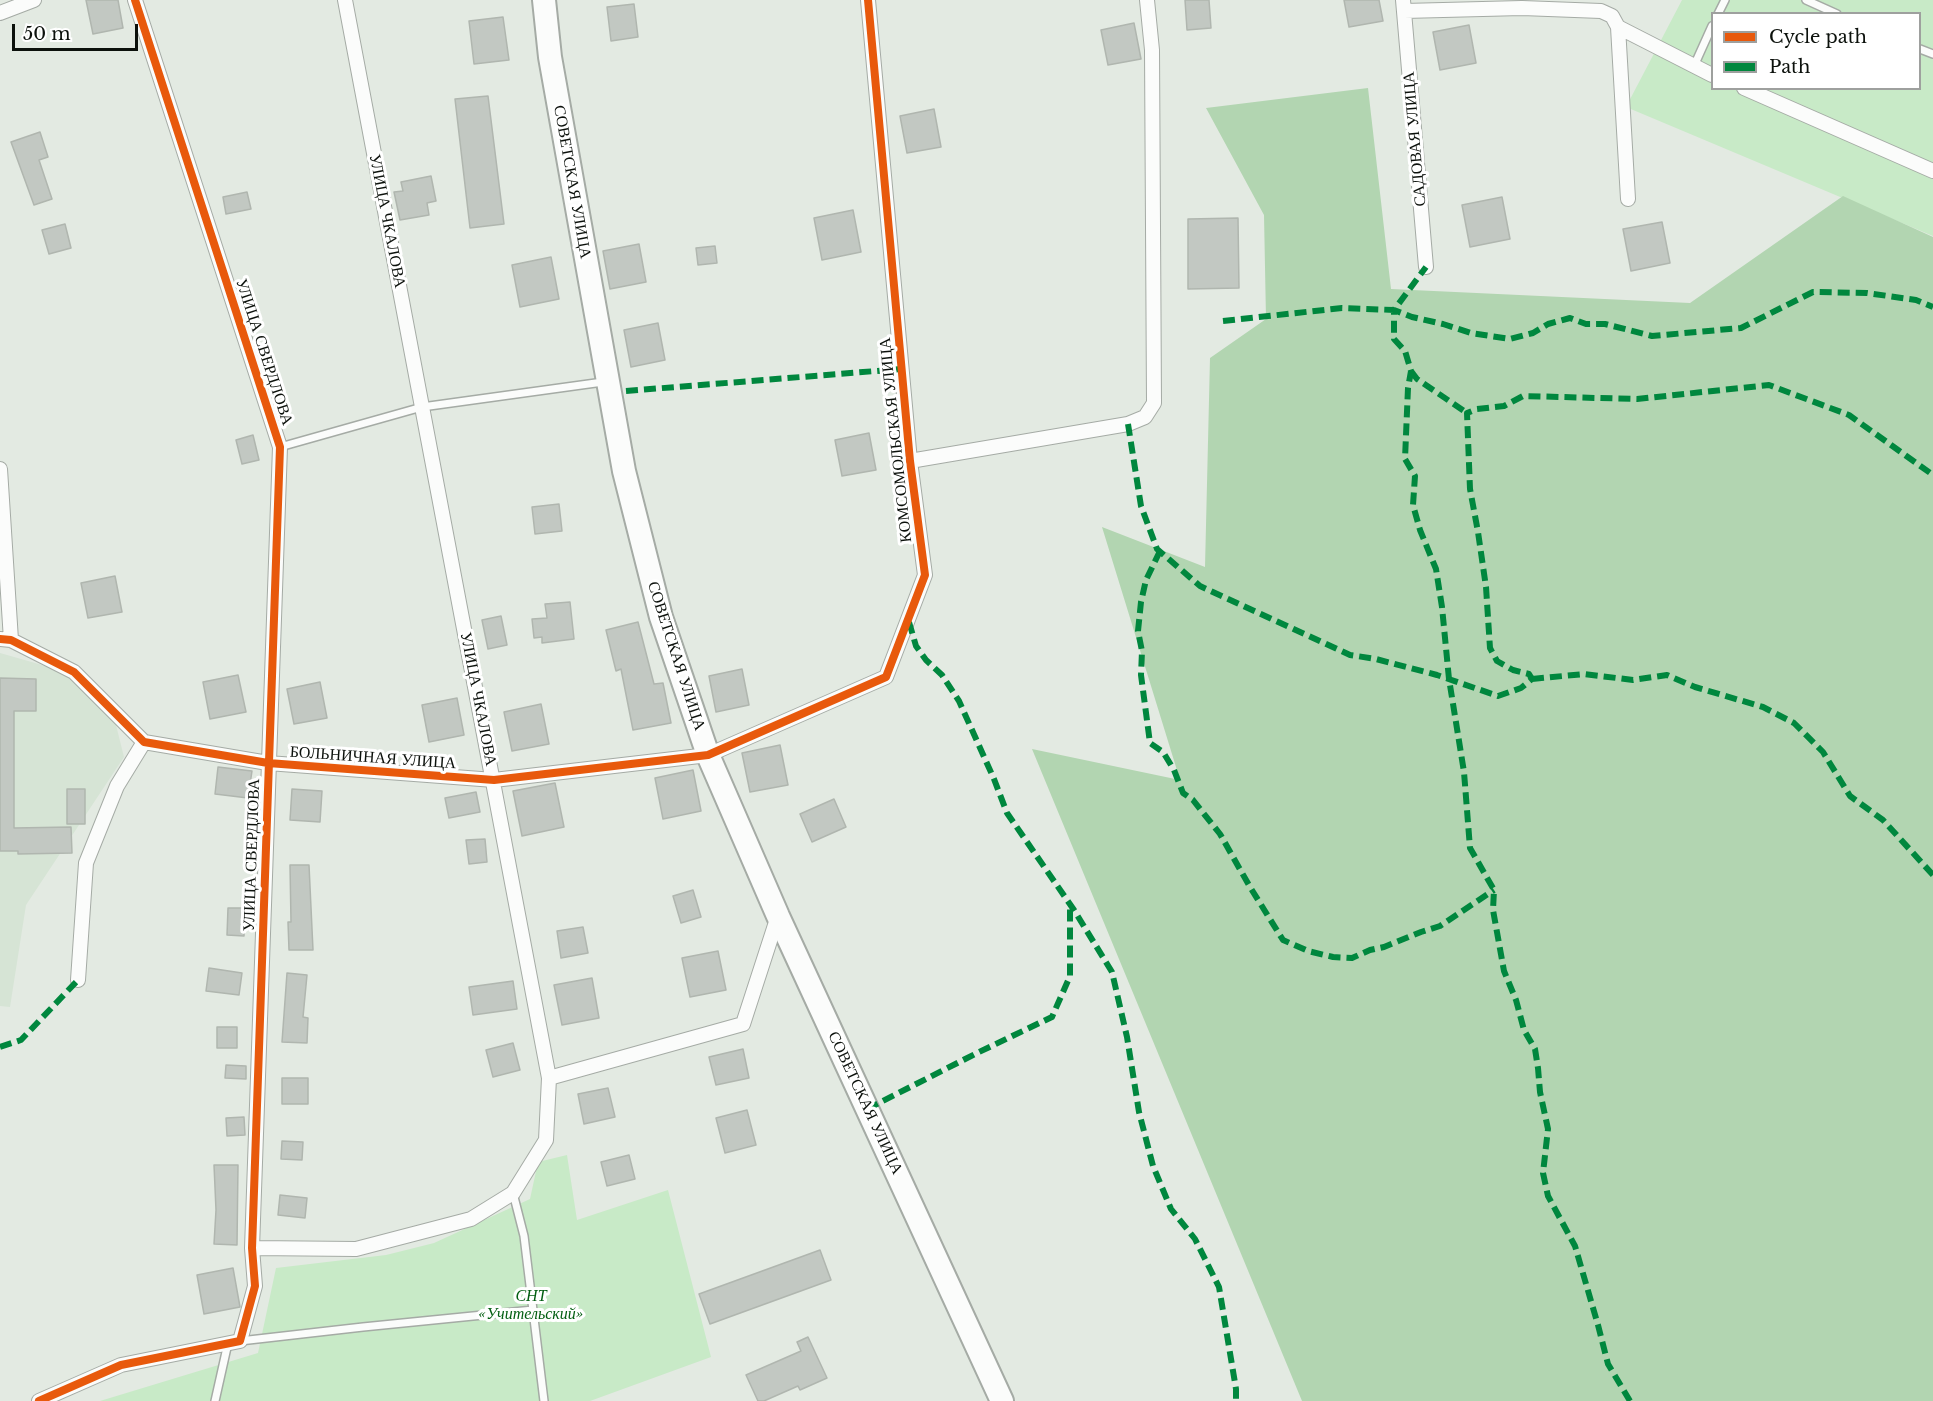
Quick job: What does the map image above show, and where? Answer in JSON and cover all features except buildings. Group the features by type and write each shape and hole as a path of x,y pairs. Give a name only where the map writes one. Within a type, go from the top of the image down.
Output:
{"main road":[{"name":"СОВЕТСКАЯ УЛИЦА","path":"544,0 550,57 624,471 661,617 708,755 778,916 1002,1401"}],"street":[{"path":"0,13 34,0"},
{"name":"УЛИЦА СВЕРДЛОВА","path":"135,0 280,447 252,1248 255,1286 234,1342"},
{"name":"УЛИЦА ЧКАЛОВА","path":"252,1248 356,1249 471,1219 513,1193 546,1140 549,1078 345,0"},
{"name":"КОМСОМОЛЬСКАЯ УЛИЦА","path":"708,755 886,677 925,575 910,461 868,0"},
{"path":"910,461 1128,424 1145,417 1154,404 1152,50 1147,0"},
{"name":"САДОВАЯ УЛИЦА","path":"1426,267 1403,6 1601,11 1612,16 1618,27 1711,74"},
{"path":"1618,27 1628,200"},
{"path":"1749,90 1933,171"},
{"path":"0,469 5,640 74,672 144,742 117,786 86,863 78,980"},
{"name":"БОЛЬНИЧНАЯ УЛИЦА","path":"144,742 268,763 494,780 708,755"},
{"path":"549,1078 742,1024 778,916"},
{"path":"39,1401 121,1365 234,1342"}],"lane":[{"path":"1806,0 1833,12"},
{"path":"1694,66 1711,30"},
{"path":"280,447 422,407 608,381"},
{"path":"513,1193 524,1236 544,1401"},
{"path":"215,1401 234,1342 533,1310"}],"shaded area":[{"path":"0,653 70,673 114,717 124,757 26,905 10,1007 0,1006"}],"green space":[{"path":"1682,0 1933,0 1933,236 1626,107"},
{"path":"1368,88 1391,289 1690,303 1843,196 1933,237 1933,1401 1302,1401 1032,749 1180,780 1102,527 1205,567 1210,358 1266,319 1264,215 1206,108"},
{"name":"СНТ «Учительский»","path":"567,1155 577,1220 668,1190 711,1357 590,1401 100,1401 258,1353 276,1268 386,1255 434,1243 530,1199 538,1162"}],"marked path":[{"path":"1223,321 1342,308 1394,310 1426,267"},
{"path":"1630,1401 1608,1364 1575,1246 1548,1196 1543,1173 1548,1129 1540,1092 1535,1049 1524,1030 1516,1000 1504,971 1493,910 1494,890 1470,848 1464,772 1449,679 1436,569 1420,530 1413,505 1415,476 1405,459 1408,388 1411,371 1405,351 1394,339 1394,310 1471,333 1510,339 1533,333 1548,324 1570,318 1586,324 1605,324 1652,336 1741,328 1813,292 1867,293 1916,300 1933,307"},
{"path":"626,391 901,369"},
{"path":"1411,371 1417,379 1467,413"},
{"path":"1128,424 1141,506 1157,549 1200,586 1350,655 1376,659 1437,675 1498,696 1521,688 1532,679 1529,674 1513,670 1497,661 1490,648 1486,587 1470,489 1467,413 1477,409 1504,406 1523,396 1637,399 1769,385 1849,415 1933,475"},
{"path":"1160,551 1146,580 1138,631 1142,651 1141,675 1150,743 1163,752 1174,770 1183,793 1193,800 1220,834 1283,940 1308,951 1333,957 1352,958 1440,926 1494,890"},
{"path":"909,622 916,646 926,660 942,675 959,701 1007,813 1074,910 1112,972 1127,1037 1139,1112 1153,1166 1171,1209 1195,1239 1219,1287 1236,1401"},
{"path":"1532,679 1584,674 1633,680 1667,675 1695,687 1763,707 1794,723 1823,752 1850,796 1883,820 1933,875"},
{"path":"867,1109 1052,1017 1070,976 1070,904"},
{"path":"0,1047 21,1040 78,980"}],"cycle path":[{"path":"39,1401 121,1365 240,1341 255,1286 252,1248 280,447 135,0"},
{"path":"0,639 11,640 74,672 144,742 268,763 494,780 708,755 886,677 925,575 910,461 868,0"}]}
